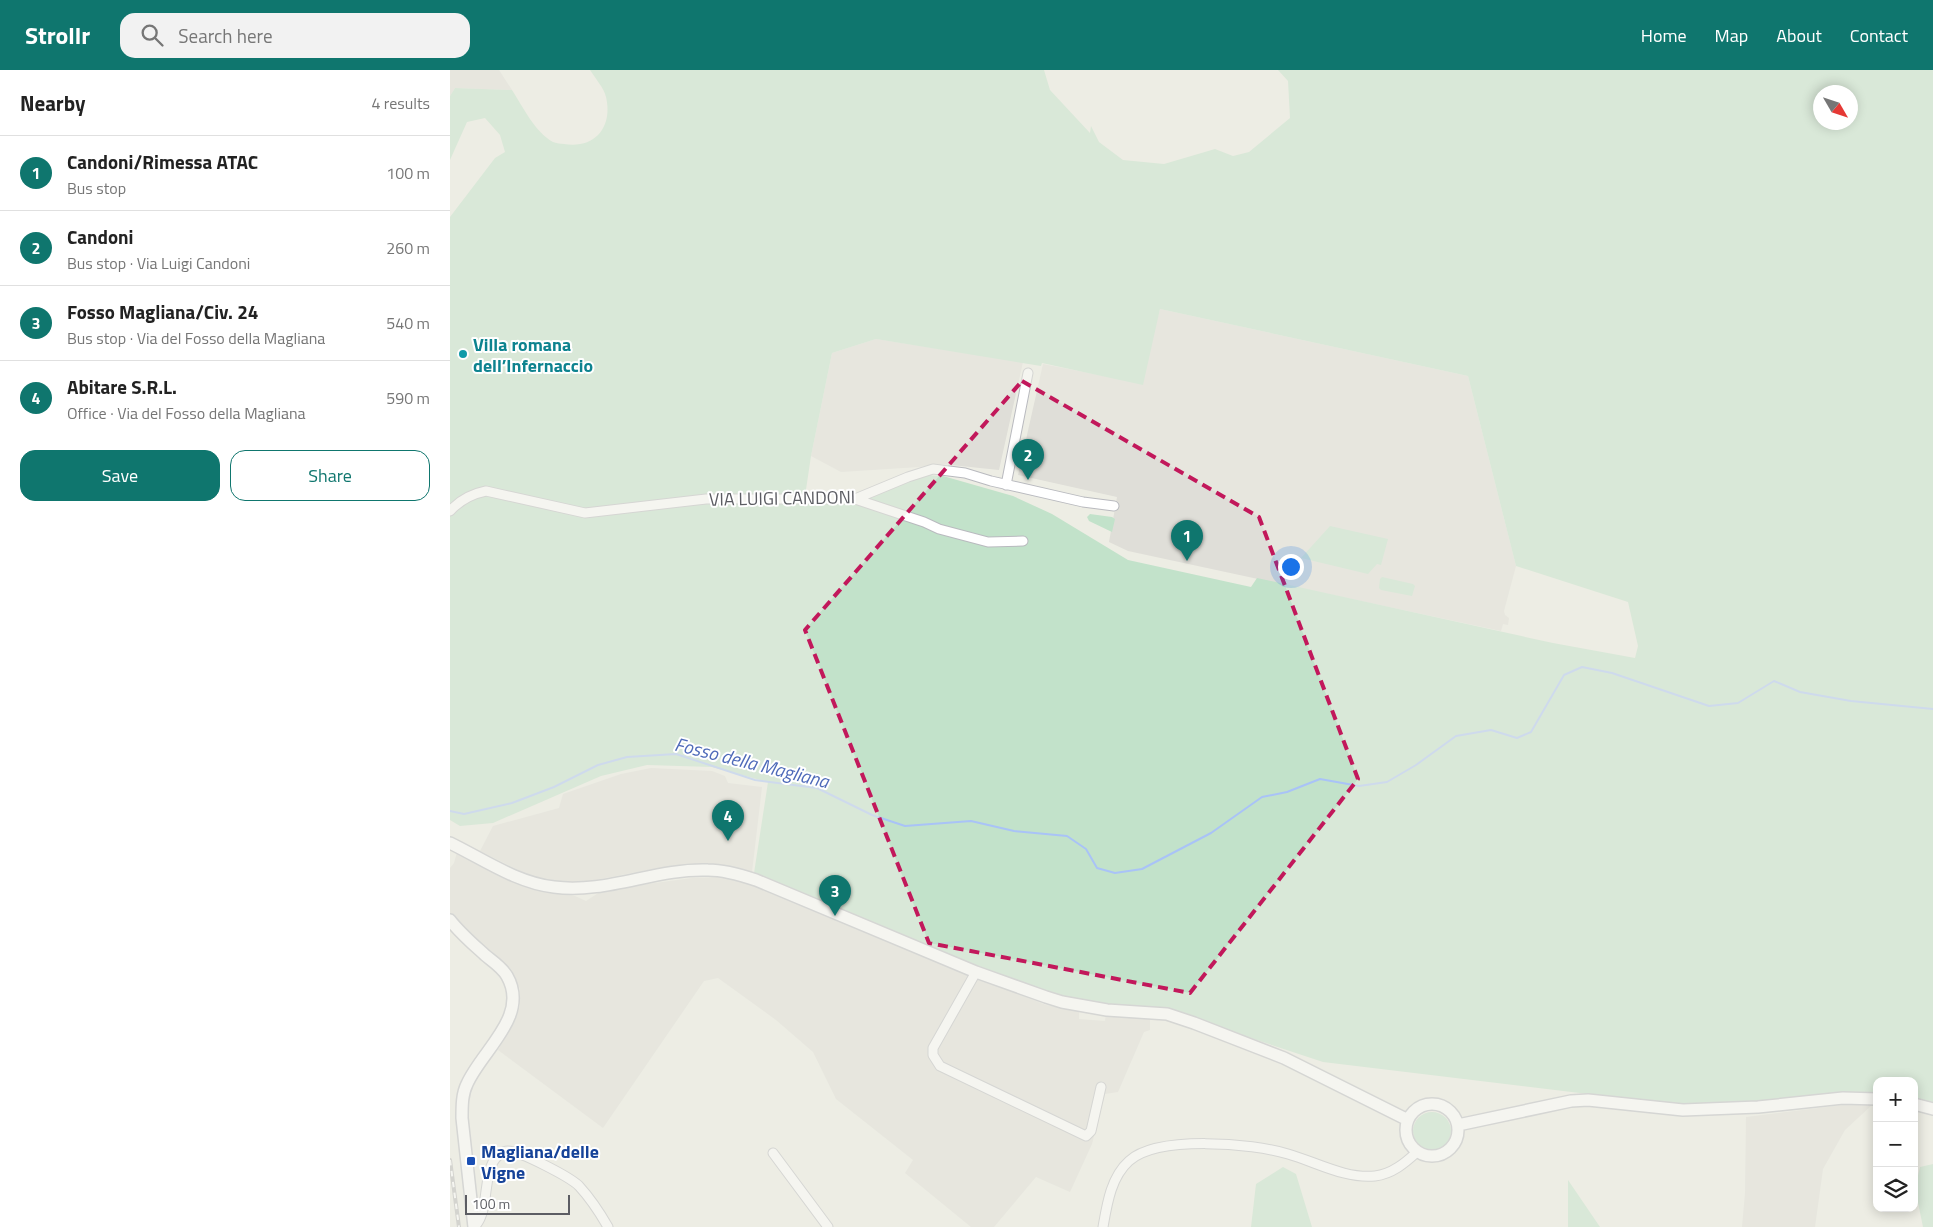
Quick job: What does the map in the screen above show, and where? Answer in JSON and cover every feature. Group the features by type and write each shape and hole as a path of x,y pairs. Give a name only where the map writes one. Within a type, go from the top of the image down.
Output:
{"street":[{"path":"1006,485 1028,373"},
{"name":"VIA LUIGI CANDONI","path":"450,511 456,504 472,494 486,490 585,513 706,500 855,499 908,477 933,469 965,473 1006,485 1084,502 1114,506"},
{"path":"855,499 924,522 939,529 988,542 1023,541"},
{"path":"450,842 526,881 556,888 593,888 690,870 709,870 756,880 976,972 1062,1002 1107,1010 1167,1014 1194,1023 1284,1058 1408,1120"},
{"path":"450,920 473,945 505,973 513,996 508,1022 465,1088 462,1118 474,1227"},
{"path":"976,972 934,1048 933,1055 940,1066 1086,1136 1090,1131 1101,1087"},
{"path":"1458,1125 1571,1101 1588,1100 1682,1110 1758,1107 1843,1098 1873,1098"},
{"path":"1434,1104 1448,1110 1454,1116 1458,1125 1455,1143 1442,1155 1434,1156 1417,1152 1407,1139 1406,1127 1408,1120 1413,1112 1425,1105 1434,1104"},
{"path":"1918,1105 1933,1109"},
{"path":"1103,1227 1111,1192 1119,1174 1131,1159 1151,1150 1188,1144 1261,1148 1290,1154 1347,1174 1365,1176 1391,1172 1417,1152"},
{"path":"474,1227 481,1219 492,1164 498,1155 508,1151 518,1153 557,1171 576,1183 608,1227"},
{"path":"773,1153 828,1227"}],"highlighted area":[{"path":"1022,381 1259,517 1358,779 1190,993 929,943 805,630"}],"shaded area":[{"path":"450,70 499,70 512,90 455,88 450,96"},
{"path":"1160,309 1468,376 1516,566 1504,611 1505,615 1509,618 1508,625 1503,624 1501,631 1128,551 1109,542 1117,497 1018,475 1043,364 1140,383"},
{"path":"876,339 1023,362 999,470 942,464 841,472 811,456 832,353"},
{"path":"651,768 712,771 725,776 728,783 762,787 752,872 723,866 695,864 653,869 584,882 544,881 480,851 493,826 559,808 563,794 621,774"},
{"path":"457,852 529,888 575,896 586,901 603,890 692,878 719,877 751,883 987,982 1046,1005 1079,1011 1079,1019 1105,1021 1106,1014 1150,1018 1150,1030 1144,1032 1118,1092 1105,1094 1092,1144 1070,1192 1036,1177 994,1227 971,1227 905,1173 913,1160 836,1099 813,1052 776,1020 718,978 704,981 603,1128 498,1050 515,1021 520,1006 520,989 511,969 478,942 450,914 450,868 454,863"},
{"path":"1843,1105 1872,1105 1845,1130 1823,1169 1815,1227 1742,1227 1745,1193 1746,1117"}],"green space":[{"path":"590,70 1044,70 1050,90 1090,133 1091,126 1099,142 1123,160 1164,164 1215,149 1233,156 1249,152 1290,118 1288,81 1278,70 1933,70 1933,1106 1918,1103 1918,1077 1873,1077 1873,1095 1687,1106 1323,1062 1181,1015 1072,1002 1041,992 754,873 768,782 712,767 647,765 601,776 493,823 460,826 450,820 450,217 495,158 505,152 500,135 485,118 467,122 450,160 450,96 455,88 512,90 530,119 547,138 556,143 575,145 593,139 604,126 607,118 607,108 606,97","holes":["1160,309 1468,376 1516,566 1628,602 1638,646 1635,658 1553,643 1257,578 1251,587 1128,560 1052,514 1013,496 943,476 926,475 837,503 804,503 811,456 832,353 876,339 1041,366 1042,363 1143,385"]},
{"path":"1090,514 1115,519 1112,532 1089,521 1087,517"},
{"path":"1330,526 1388,539 1381,565 1377,564 1368,574 1301,558"},
{"path":"1382,577 1413,584 1415,586 1412,596 1381,590 1379,588"},
{"path":"1432,1112 1439,1113 1445,1118 1450,1124 1450,1138 1445,1144 1439,1149 1432,1150 1425,1149 1419,1144 1414,1138 1413,1131 1414,1124 1419,1118 1425,1113"},
{"path":"1933,1164 1933,1227 1923,1227 1918,1203 1918,1175 1920,1167"},
{"path":"1283,1167 1296,1174 1312,1227 1251,1227 1256,1184"},
{"path":"1568,1180 1600,1227 1568,1227"}],"waterway":[{"name":"Fosso della Magliana","path":"450,811 464,814 512,803 554,787 598,765 627,757 676,754 755,780 817,788 872,815 905,826 971,821 1014,831 1067,836 1086,849 1097,868 1115,873 1142,869 1211,833 1262,797 1287,792 1320,779 1359,786 1387,782 1416,765 1456,736 1491,730 1517,738 1531,732 1564,675 1582,667 1612,673 1709,706 1738,703 1774,681 1800,692 1851,701 1933,709"}],"railway":[{"path":"450,1160 459,1227"}],"place":[{"name":"Villa romana dell’Infernaccio","path":"463,354"},
{"name":"Candoni","path":"1028,480"},
{"name":"Candoni/Rimessa ATAC","path":"1187,561"},
{"name":"Abitare S.R.L.","path":"728,841"},
{"name":"Fosso Magliana/Civ. 24","path":"835,916"},
{"name":"Magliana/delle Vigne","path":"471,1161"}]}
